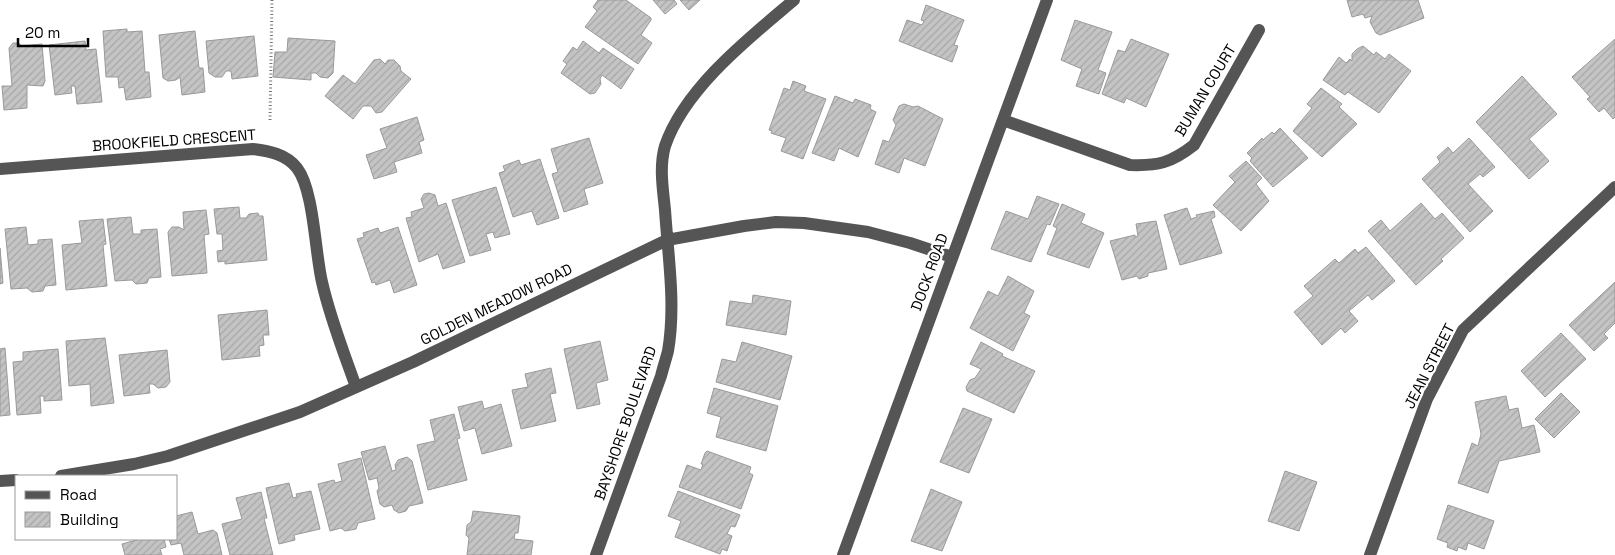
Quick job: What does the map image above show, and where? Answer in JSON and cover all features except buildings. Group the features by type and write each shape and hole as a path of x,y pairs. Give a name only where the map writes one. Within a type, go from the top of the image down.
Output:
{"street":[{"name":"BAYSHORE BOULEVARD","path":"596,555 661,376 668,351 671,325 671,297 661,173 665,148 676,122 692,96 753,35 794,0"},
{"name":"DOCK ROAD","path":"843,555 1047,0"},
{"name":"BUMAN COURT","path":"1002,120 1130,165 1149,166 1166,163 1179,157 1194,145 1259,30"},
{"name":"BROOKFIELD CRESCENT","path":"0,170 253,148 270,151 286,158 296,167 306,183 322,283 356,387"},
{"name":"JEAN STREET","path":"1370,555 1427,399 1463,330 1615,188"},
{"name":"GOLDEN MEADOW ROAD","path":"66,475 125,466 168,456 300,412 667,240 776,222 804,223 868,232 952,257"},
{"path":"0,481 15,480"}],"path":[{"path":"270,120 272,0"}]}
